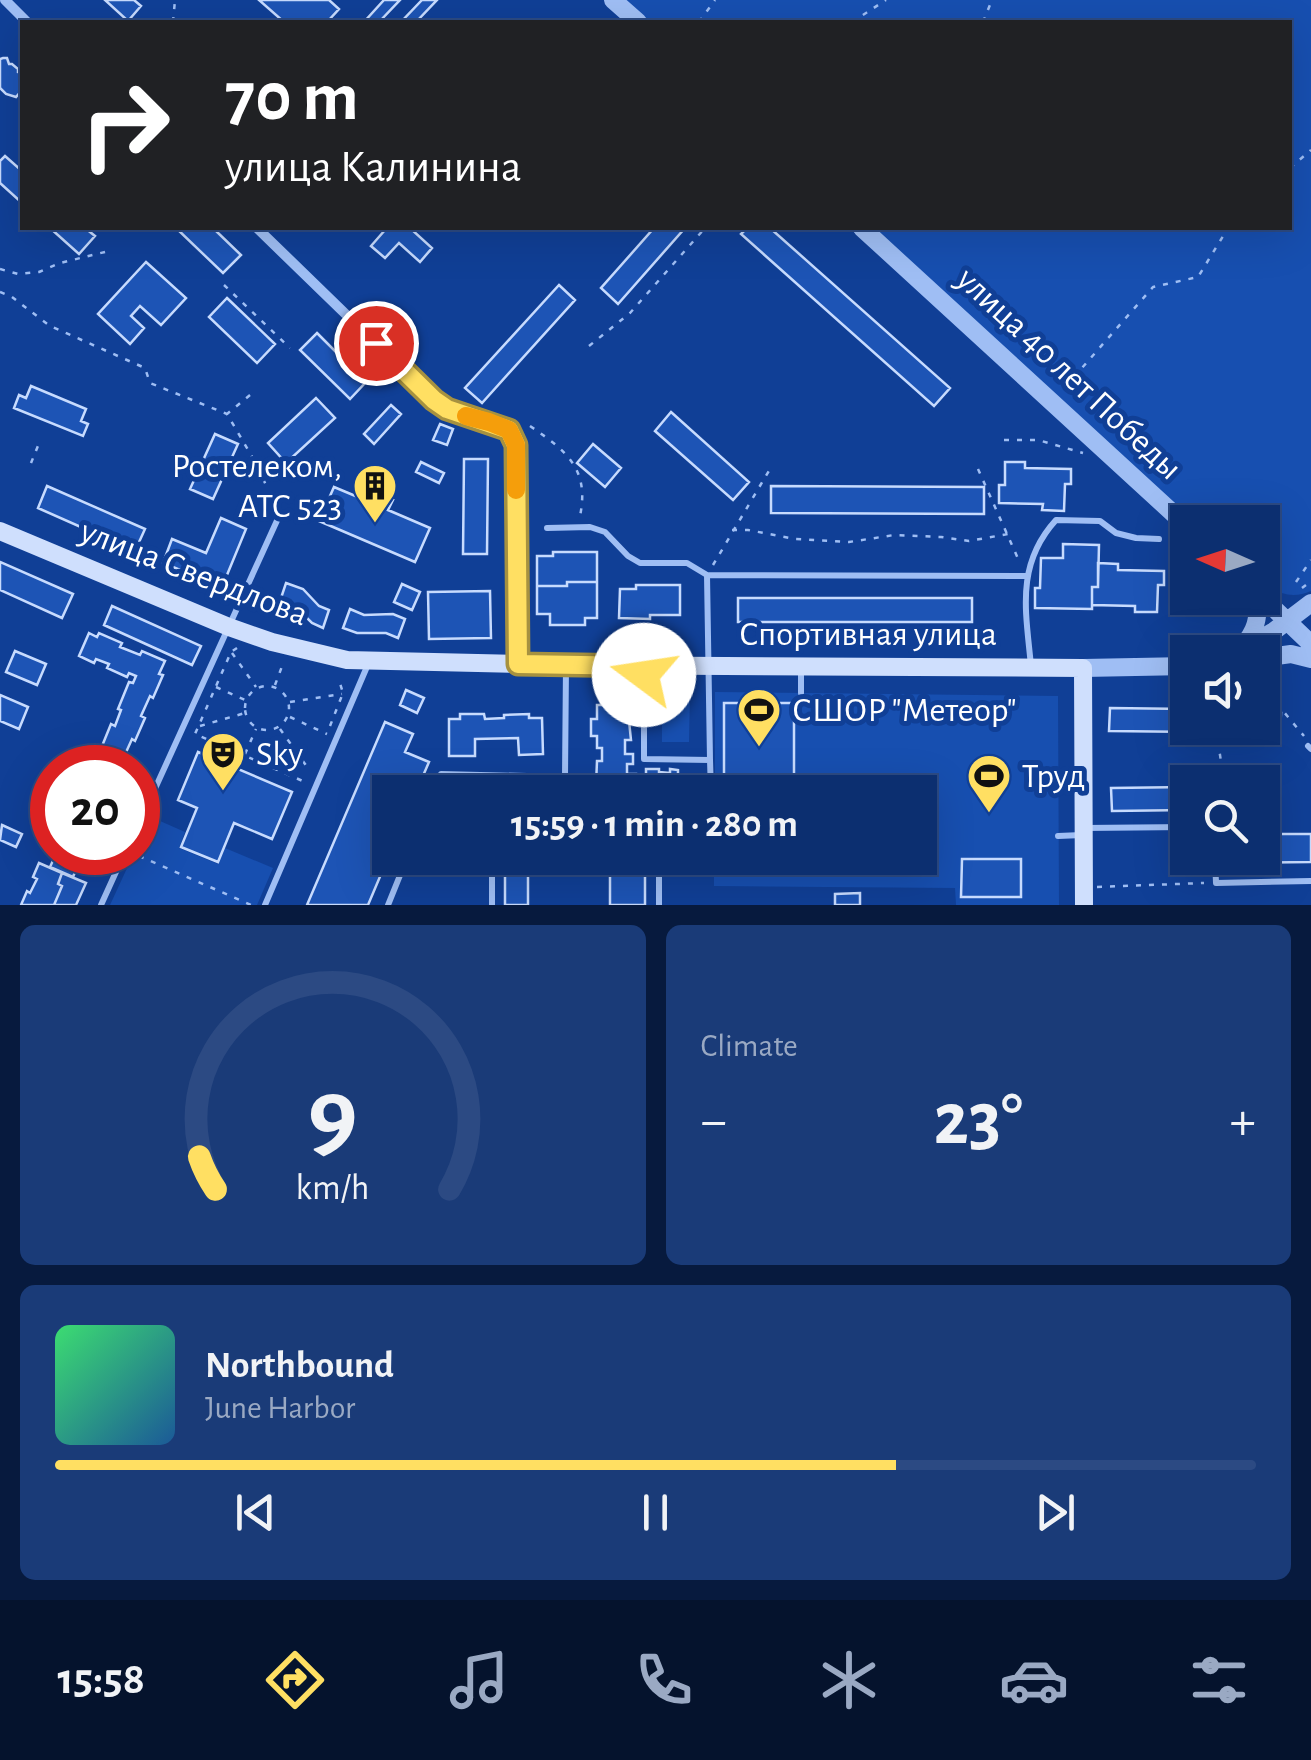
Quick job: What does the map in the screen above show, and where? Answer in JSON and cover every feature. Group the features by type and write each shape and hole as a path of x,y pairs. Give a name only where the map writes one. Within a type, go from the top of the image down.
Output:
{"main road":[{"name":"улица Свердлова","path":"0,530 229,628 324,656 369,662"},
{"name":"Спортивная улица","path":"369,662 1082,668"},
{"path":"1082,668 1084,905"}],"street":[{"path":"5,0 25,20"},
{"path":"614,0 636,20"},
{"path":"259,230 434,400 447,409 509,430 516,445 518,664"},
{"name":"улица 40 лет Победы","path":"864,230 1170,510"},
{"path":"1280,600 1302,601 1308,596"},
{"path":"1265,635 1288,621 1308,596"},
{"path":"1280,614 1311,644"},
{"path":"1280,656 1311,659"},
{"name":"Спортивная улица","path":"1082,668 1170,666"}],"lane":[{"path":"160,778 280,514"},
{"path":"1031,668 1026,576 1044,533 1056,520 1100,521 1116,533 1159,539"},
{"path":"546,528 590,527 605,532 640,563 687,563 707,575 1026,576"},
{"path":"707,575 710,775"},
{"path":"265,905 369,662"},
{"path":"565,775 566,665"},
{"path":"644,666 644,760 710,760"},
{"path":"801,666 801,693"},
{"path":"441,775 467,775"},
{"path":"1058,836 1170,827"},
{"path":"102,905 116,875"},
{"path":"388,905 400,875"},
{"path":"492,875 492,905"},
{"path":"658,905 659,875"},
{"path":"1216,875 1216,883 1311,881"}],"path":[{"path":"855,20 886,0"},
{"path":"1292,166 1311,150"},
{"path":"589,346 630,313 703,230"},
{"path":"1074,377 1153,288 1198,276 1227,230"},
{"path":"0,269 18,274 39,272 109,251"},
{"path":"224,285 290,348"},
{"path":"0,292 50,326 144,368 150,382 226,414 280,514"},
{"path":"226,414 250,395"},
{"path":"530,426 567,452 580,476 582,506 577,528"},
{"path":"31,463 40,440"},
{"path":"1004,440 1038,440 1083,453"},
{"path":"707,575 770,469"},
{"path":"978,469 1026,576"},
{"path":"732,530 849,542 894,535 968,541 1008,534"},
{"path":"1296,582 1311,560"},
{"path":"1308,596 1311,581"},
{"path":"239,646 231,652 195,734 307,782 316,760"},
{"path":"231,652 256,688"},
{"path":"274,687 284,661"},
{"path":"288,716 327,734 343,694 340,680"},
{"path":"216,687 246,700"},
{"path":"274,687 289,702 288,716 279,728 257,728 250,722 246,700 256,688 274,687"},
{"path":"289,702 343,694"},
{"path":"1280,707 1302,732 1309,747"},
{"path":"198,726 246,713"},
{"path":"245,756 257,728"},
{"path":"279,728 311,772"},
{"path":"160,865 250,905"},
{"path":"1094,887 1216,883"}],"shaded area":[{"path":"622,0 1311,0 1311,591 1298,595 1280,592 1280,505 1176,505 873,230 1292,230 1292,20 645,20"},
{"path":"662,691 690,691 689,742 662,742"},
{"name":"Труд","path":"715,692 1058,696 1059,905 956,905 955,888 714,886 714,875 937,875 937,775 715,775"},
{"path":"160,821 185,832 179,848 218,864 225,848 273,868 257,905 110,905 124,875 160,875"}],"building":[{"path":"105,0 134,0 141,6 127,20"},
{"path":"259,0 329,0 339,9 329,20 282,20"},
{"path":"384,0 400,0 381,20 366,20"},
{"path":"422,0 437,0 418,20 403,20"},
{"path":"7,58 20,72 20,92 16,97 0,88 0,59"},
{"path":"5,156 20,169 20,201 0,183 0,161"},
{"path":"52,230 88,230 95,236 79,254"},
{"path":"178,230 215,230 241,255 223,273"},
{"path":"385,230 412,230 432,248 420,262 399,243 385,258 371,246"},
{"path":"652,230 683,230 618,304 601,288"},
{"path":"745,230 772,230 950,388 934,406 741,234"},
{"path":"146,262 186,298 161,325 140,306 131,316 144,328 130,344 98,314"},
{"path":"559,285 575,300 482,403 465,388"},
{"path":"227,298 275,344 257,363 209,317"},
{"path":"317,333 366,382 350,399 300,350"},
{"path":"31,386 86,409 81,421 88,424 83,436 14,408 19,395 26,398"},
{"path":"316,398 335,418 286,463 268,443"},
{"path":"391,405 401,414 374,444 364,434"},
{"path":"671,412 749,482 733,500 655,431"},
{"path":"440,424 453,429 447,445 433,440"},
{"path":"215,434 238,444 213,499 190,489"},
{"path":"593,444 621,468 605,487 577,463"},
{"path":"464,459 488,459 487,554 463,554"},
{"path":"421,462 444,473 439,483 416,472"},
{"path":"1005,462 1025,462 1025,468 1071,469 1071,484 1065,484 1064,511 1042,510 1043,504 999,503 999,485 1005,485"},
{"path":"47,486 145,529 135,551 38,508"},
{"path":"771,486 984,487 984,514 771,513"},
{"name":"Ростелеком, АТС 523","path":"334,487 365,500 369,490 393,500 388,510 430,528 415,562 319,521"},
{"path":"221,518 246,529 222,587 163,563 172,539 206,553"},
{"path":"1063,544 1099,545 1098,587 1092,587 1092,609 1035,608 1041,558 1063,558"},
{"path":"553,552 597,552 597,582 537,586 537,556 553,556"},
{"path":"0,562 73,594 62,618 0,590"},
{"path":"1098,563 1118,564 1118,570 1164,571 1164,585 1158,585 1157,612 1135,612 1135,606 1092,605 1092,587 1098,587"},
{"path":"567,582 597,582 597,618 585,618 585,625 550,625 550,614 537,614 537,586 567,586"},
{"path":"286,583 303,589 319,606 329,610 323,628 296,607 280,601"},
{"path":"402,584 420,592 412,610 394,602"},
{"path":"636,585 680,585 680,615 619,618 620,589 636,589"},
{"path":"490,591 491,638 429,639 428,592"},
{"path":"738,598 972,598 972,622 738,622"},
{"path":"112,606 201,646 192,665 104,625"},
{"path":"350,609 364,615 393,614 405,619 398,638 343,628"},
{"path":"89,633 97,637 99,633 122,643 120,647 165,661 153,698 150,696 141,716 145,718 129,745 102,745 111,724 115,726 129,682 133,683 136,676 129,673 127,677 107,668 109,664 79,656"},
{"path":"15,651 46,664 37,685 6,672"},
{"path":"406,690 424,698 417,713 400,705"},
{"path":"601,694 612,694 611,699 625,699 625,712 633,712 633,721 629,721 631,740 625,740 625,754 633,754 627,774 636,775 596,775 602,748 597,748 597,736 591,736 591,719 597,719 597,705 601,705"},
{"path":"0,695 28,707 19,729 0,721"},
{"name":"СШОР \"Метеор\"","path":"724,703 794,703 794,775 724,775"},
{"path":"1110,708 1170,709 1170,732 1109,731"},
{"path":"460,714 484,714 485,719 529,714 529,718 542,718 543,754 519,755 518,738 475,739 475,756 449,756 449,719 460,719"},
{"path":"385,722 413,734 405,752 429,762 423,775 372,775 372,875 381,875 368,905 307,905"},
{"path":"198,752 292,792 272,839 234,823 218,862 181,847 197,808 178,800"},
{"path":"646,769 670,773 670,769 678,770 678,775 646,775"},
{"path":"1170,787 1170,810 1112,811 1111,788"},
{"path":"2,825 22,834 16,847 0,840"},
{"path":"1280,834 1311,834 1311,862 1280,862"},
{"path":"962,859 1021,859 1021,897 961,897"},
{"path":"61,875 58,884 62,886 54,905 21,905 37,879 33,877"},
{"path":"61,875 86,883 76,905 54,905 62,886 58,884"},
{"path":"505,875 528,875 528,905 505,905"},
{"path":"610,875 645,875 645,905 610,905"},
{"path":"860,893 860,905 835,905 835,894"}],"slow traffic":[{"path":"466,416 509,430 516,445 516,490"}],"place":[{"name":"Ростелеком, АТС 523","path":"375,524"},
{"name":"СШОР \"Метеор\"","path":"759,748"},
{"name":"Sky","path":"223,792"},
{"name":"Труд","path":"989,814"}],"route":[{"path":"376,343 434,400 447,409 509,430 516,445 518,664 644,666 644,675"}]}
